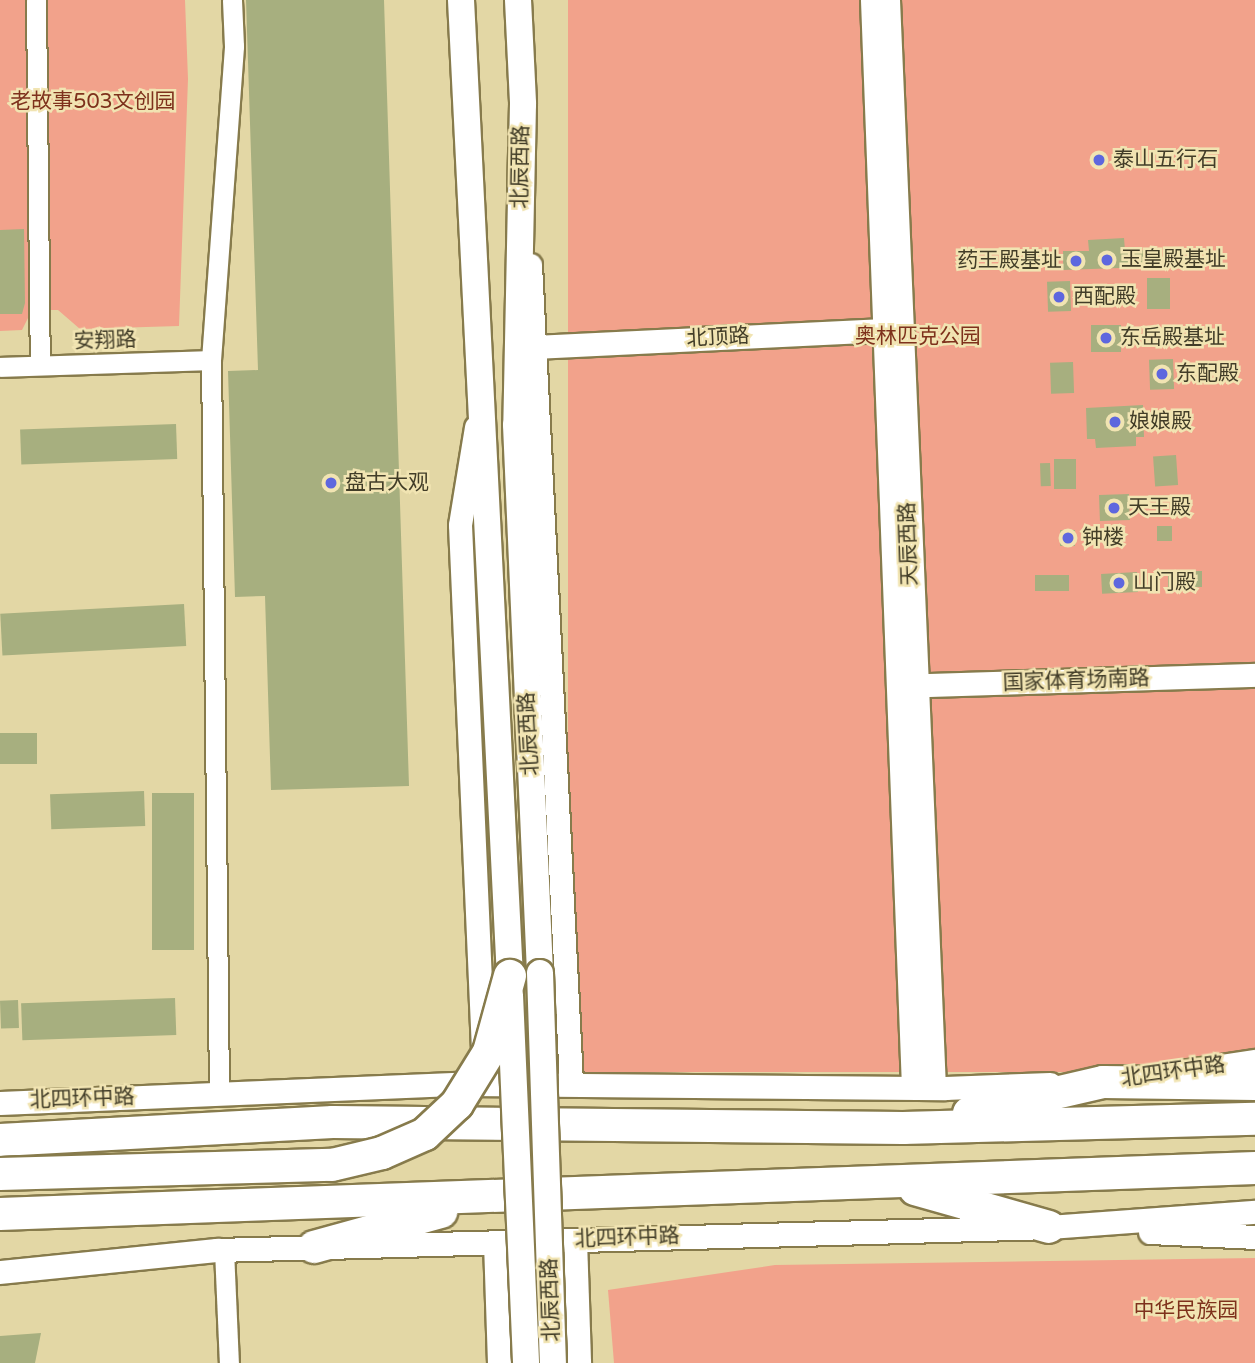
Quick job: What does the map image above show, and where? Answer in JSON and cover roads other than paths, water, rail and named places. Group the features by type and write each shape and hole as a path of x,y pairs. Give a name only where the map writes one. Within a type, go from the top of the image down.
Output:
{"highway":[{"path":"0,1174 332,1165 382,1153 425,1134 457,1104 489,1052 525,974"},
{"path":"903,1128 1102,1082 1255,1084"},
{"name":"北四环中路","path":"0,1140 333,1122 903,1128 1255,1119"},
{"path":"0,1122 56,1137"},
{"name":"北四环中路","path":"0,1214 1255,1168"},
{"path":"886,1181 1049,1227"},
{"path":"314,1247 493,1198"}],"main road":[{"name":"北辰西路","path":"461,0 481,400 554,1363"},
{"name":"北辰西路","path":"518,0 523,104 516,425 525,974 526,1363"}],"street":[{"path":"36,0 40,365"},
{"path":"219,1094 211,360 234,46 233,0"},
{"name":"天辰西路","path":"872,0 892,329 923,1087"},
{"name":"天辰西路","path":"888,0 892,329"},
{"name":"北辰西路","path":"523,104 571,1084"},
{"name":"北顶路","path":"535,347 892,329"},
{"name":"安翔路","path":"0,367 211,360"},
{"name":"北辰西路","path":"481,400 460,525 484,1084"},
{"name":"国家体育场南路","path":"906,686 1255,676"},
{"name":"北四环中路","path":"0,1102 484,1084 923,1087 1102,1082 1255,1061"},
{"name":"北四环中路","path":"0,1272 224,1250 1049,1227 1255,1212"},
{"path":"1049,1227 1255,1237"},
{"name":"北辰西路","path":"575,1240 579,1363"},
{"path":"495,1242 499,1363"},
{"path":"224,1250 229,1363"},
{"path":"498,1334 578,1331"}],"place":[{"name":"泰山五行石","path":"1099,160"},
{"name":"玉皇殿基址","path":"1107,260"},
{"name":"药王殿基址","path":"1076,261"},
{"name":"西配殿","path":"1059,297"},
{"name":"东岳殿基址","path":"1106,338"},
{"name":"东配殿","path":"1162,374"},
{"name":"娘娘殿","path":"1115,422"},
{"name":"盘古大观","path":"331,483"},
{"name":"天王殿","path":"1114,508"},
{"name":"钟楼","path":"1068,538"},
{"name":"山门殿","path":"1119,583"}],"park label":[{"name":"老故事503文创园","path":"93,102"},
{"name":"奥林匹克公园","path":"918,337"},
{"name":"中华民族园","path":"1186,1311"}]}
